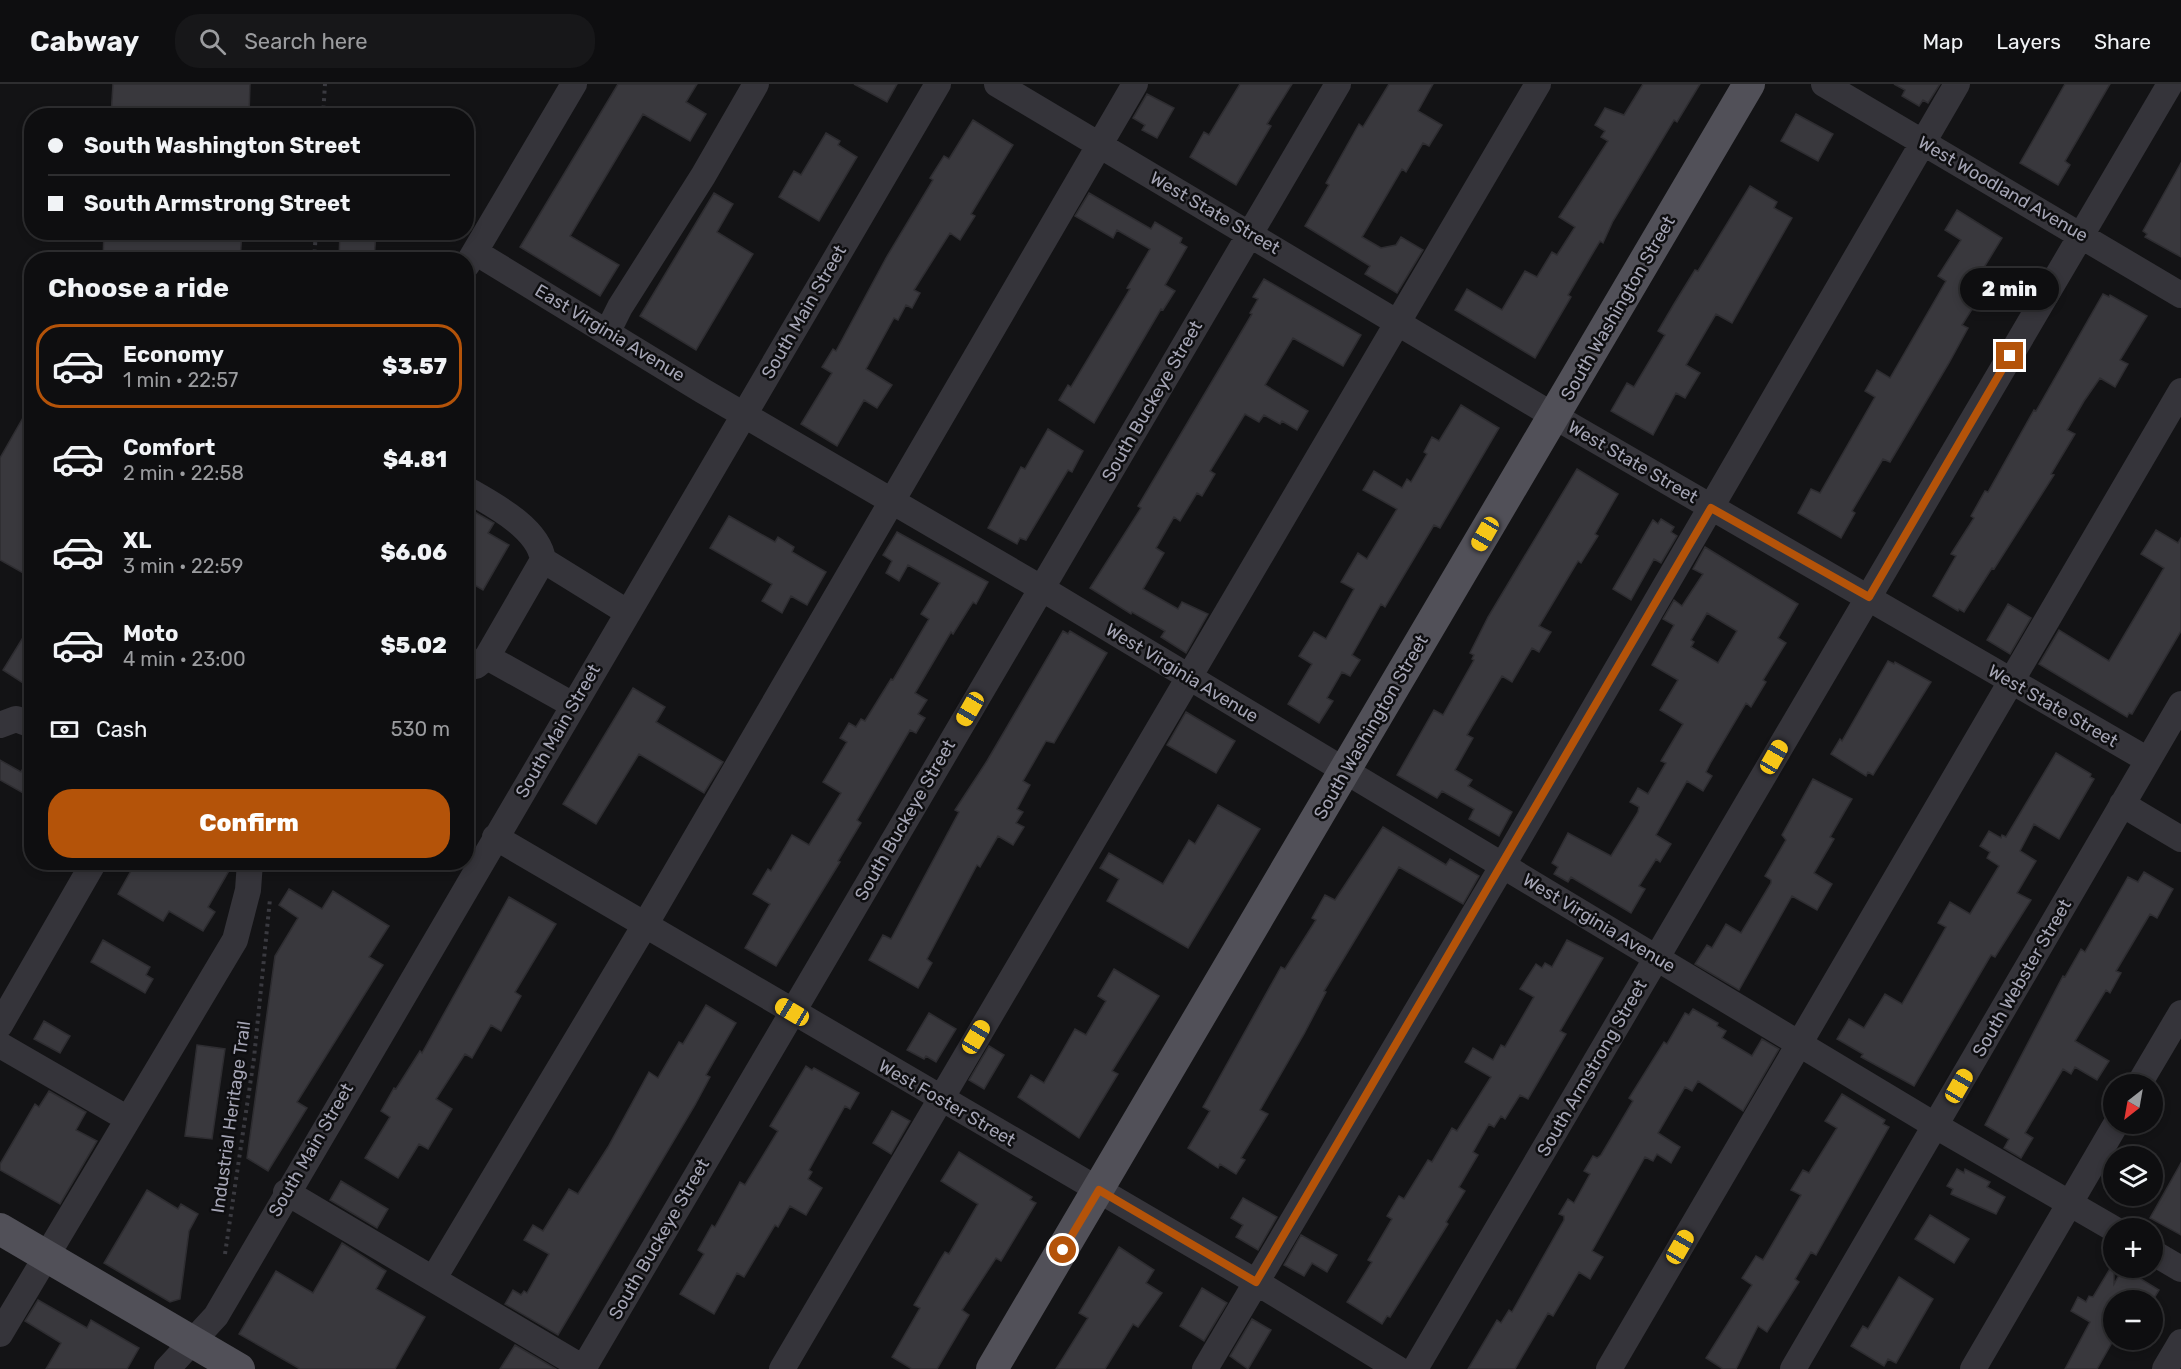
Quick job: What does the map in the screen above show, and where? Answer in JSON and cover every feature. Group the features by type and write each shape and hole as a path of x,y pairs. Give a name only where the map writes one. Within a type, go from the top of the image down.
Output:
{"main road":[{"name":"South Washington Street","path":"992,1369 1749,84"},
{"path":"0,1229 192,1341 232,1367"}],"street":[{"path":"474,254 574,84"},
{"path":"608,331 620,307 703,176 756,84"},
{"name":"South Main Street","path":"167,1369 216,1316 286,1192 938,84"},
{"name":"West State Street","path":"997,84 1554,416 2148,760"},
{"path":"434,1278 645,925 890,500 1135,84"},
{"name":"South Buckeye Street","path":"584,1369 1338,84"},
{"path":"782,1369 1538,84"},
{"name":"West Woodland Avenue","path":"1824,84 2181,295"},
{"path":"1205,1369 1503,865 1958,84"},
{"name":"South Armstrong Street","path":"1414,1369 2170,84"},
{"name":"East Virginia Avenue","path":"474,261 608,331 744,414"},
{"path":"1609,1369 2009,681 2181,391"},
{"name":"West Virginia Avenue","path":"744,414 1041,588 1936,1126 2103,1223"},
{"path":"474,494 517,520 542,552 543,560 477,660 573,705"},
{"path":"543,560 627,612"},
{"path":"2148,760 2181,704"},
{"path":"0,725 16,719 24,722"},
{"name":"South Webster Street","path":"1793,1369 2148,760"},
{"path":"2122,804 2181,839"},
{"name":"West Foster Street","path":"495,837 939,1099 1256,1282 1398,1369"},
{"path":"0,1025 89,870"},
{"path":"0,1334 235,940 248,890 249,870"},
{"path":"2145,1074 2181,1013"},
{"path":"0,1045 128,1119"},
{"path":"1973,1369 2110,1134"},
{"path":"286,1192 584,1369"},
{"path":"2163,1258 2181,1269"},
{"path":"2165,1369 2181,1342"}],"path":[{"path":"324,108 325,84"},
{"name":"Industrial Heritage Trail","path":"221,1261 226,1252 254,1058 271,895"}],"building":[{"path":"113,84 250,84 249,108 112,108"},
{"path":"618,84 697,84 686,102 706,114 690,141 643,114 570,236 619,265 600,296 520,247"},
{"path":"854,84 897,84 887,102"},
{"path":"1240,84 1292,84 1267,124 1271,126 1236,185 1190,157 1204,132 1209,135"},
{"path":"1389,84 1433,84 1418,111 1442,125 1429,146 1423,143 1406,172 1402,169 1362,237 1381,248 1396,245 1401,237 1423,250 1397,293 1365,274 1370,266 1305,226 1329,185 1326,183 1359,124 1363,127"},
{"path":"1643,84 1700,84 1677,122 1674,120 1613,221 1603,243 1600,241 1568,295 1571,297 1535,358 1455,310 1467,289 1502,310 1525,271 1537,277 1552,252 1557,255 1575,227 1559,217 1608,141 1601,137 1605,131 1595,125 1605,108 1624,115"},
{"path":"1894,84 1940,84 1928,103 1923,100 1919,106 1902,96 1905,90"},
{"path":"2065,84 2110,84 2065,161 2070,165 2058,185 2020,163"},
{"path":"1147,94 1174,108 1157,138 1142,130 1145,125 1133,118"},
{"path":"1796,114 1833,134 1818,161 1781,141"},
{"path":"973,120 1013,145 971,214 975,216 960,240 950,233 914,290 920,293 912,308 906,305 898,320 894,318 866,369 892,385 877,408 864,400 837,446 801,424 832,373 822,367 833,349 836,351 886,258 933,180 930,178 944,156 949,159"},
{"path":"826,133 840,141 838,145 857,157 819,221 779,197 794,171 801,175"},
{"path":"2181,163 2181,257 2145,237 2147,234 2143,231"},
{"path":"1750,186 1777,202 1774,208 1792,218 1732,323 1716,314 1686,365 1700,373 1685,398 1676,393 1653,435 1611,411 1627,383 1634,387 1665,335 1658,331"},
{"path":"714,193 733,204 717,232 753,254 696,350 640,316"},
{"path":"1089,193 1151,229 1155,222 1182,238 1180,243 1187,247 1165,285 1175,291 1163,310 1161,309 1094,423 1059,400 1068,385 1071,387 1130,289 1127,288 1150,249 1117,230 1113,238 1075,216"},
{"path":"1957,210 2002,238 1980,274 1988,284 1962,325 1968,328 1949,363 1890,462 1883,459 1852,511 1855,513 1841,538 1798,513 1811,489 1820,493 1875,397 1865,391 1877,370 1890,378 1946,281 1938,276 1961,240 1945,230"},
{"path":"104,240 241,240 241,252 103,252"},
{"path":"340,240 375,240 375,252 339,252"},
{"path":"1264,279 1361,335 1343,366 1293,338 1265,385 1308,411 1297,430 1282,421 1280,424 1264,415 1259,422 1245,414 1210,471 1215,474 1202,496 1197,493 1180,521 1174,517 1156,548 1164,553 1143,589 1178,609 1182,602 1208,614 1186,653 1161,637 1165,631 1132,612 1131,614 1090,588 1141,508 1138,506 1252,314 1250,313 1258,299 1253,297"},
{"path":"2103,294 2109,297 2110,295 2147,316 2120,360 2128,364 2115,387 2100,378 2084,401 2067,430 2075,434 2051,474 2054,475 1964,612 1959,609 1958,611 1933,596 1956,556 1951,554 1974,518 1971,516 1985,491 1988,492"},
{"path":"1461,405 1499,428 1440,528 1434,525 1385,607 1381,604 1352,655 1360,660 1350,676 1342,672 1327,698 1333,701 1319,723 1288,704 1312,664 1299,656 1314,632 1326,639 1354,589 1341,582 1358,553 1367,559 1397,509 1363,490 1374,471 1402,488 1407,479 1411,482 1427,454 1424,452 1432,437 1439,441"},
{"path":"24,416 24,574 0,560 0,458"},
{"path":"1048,429 1083,451 1072,472 1068,470 1026,540 1020,538 1017,544 988,528 1021,467 1025,469"},
{"path":"1577,469 1618,494 1595,534 1598,536 1581,563 1578,561 1539,626 1551,632 1539,652 1532,648 1512,682 1502,676 1467,735 1473,738 1455,770 1472,780 1468,786 1512,812 1499,836 1469,819 1474,809 1442,791 1437,798 1397,775 1434,710 1443,715 1474,660 1472,659 1474,655 1470,653 1488,617"},
{"path":"474,512 494,523 488,533 509,545 483,590 474,585"},
{"path":"729,516 775,542 778,537 794,547 792,552 826,572 807,605 791,596 782,613 762,601 772,584 710,548"},
{"path":"1661,519 1674,527 1671,532 1677,536 1661,563 1654,559 1631,600 1613,589 1653,520 1658,524"},
{"path":"2156,530 2178,543 2181,538 2181,631 2132,714 2129,713 2127,717 2039,664 2059,630 2109,661 2164,568 2141,554"},
{"path":"897,532 988,582 976,604 973,602 953,634 951,632 915,693 927,700 918,714 925,718 916,733 910,730 857,820 861,823 838,861 840,862 776,966 745,948 770,904 753,894 768,869 771,871 792,835 809,845 841,793 823,782 847,742 840,738 849,723 856,727 861,719 865,721 891,679 893,680 929,619 921,614 940,583 908,565 899,581 886,573 892,561 883,555"},
{"path":"1705,547 1798,604 1778,638 1786,643 1763,680 1766,682 1751,707 1746,703 1711,762 1706,772 1712,776 1703,791 1687,781 1656,835 1671,844 1660,862 1656,859 1639,886 1645,889 1631,913 1571,877 1568,882 1554,874 1558,867 1552,863 1568,833 1611,856 1638,812 1639,807 1630,802 1638,788 1648,794 1666,763 1661,761 1683,724 1660,710 1678,680 1652,665 1674,625 1663,619 1674,600 1682,606 1703,574 1693,569","holes":["1707,613 1737,631 1718,663 1691,647 1694,642 1691,640"]},
{"path":"2008,604 2031,618 2010,654 1987,640"},
{"path":"1063,631 1068,634 1070,631 1107,653 1054,743 1046,741 1023,781 1030,785 1017,809 1023,812 1016,823 1024,827 1013,845 998,836 980,867 977,865 927,959 932,963 918,988 869,960 883,935 891,939 959,812 955,810 987,761"},
{"path":"24,636 24,681 23,683 3,670"},
{"path":"1888,661 1894,664 1895,662 1931,682 1873,775 1868,772 1866,776 1831,754 1840,739 1842,741"},
{"path":"633,688 665,707 656,722 723,762 704,793 639,754 596,824 563,804"},
{"path":"1186,712 1235,741 1216,773 1167,745"},
{"path":"2056,753 2091,774 2090,777 2094,779 2059,839 2034,824 2020,851 2036,861 2017,893 2031,900 1995,957 1991,955 1914,1086 1861,1057 1863,1054 1837,1039 1849,1019 1864,1028 1885,994 1902,1004 1946,927 1938,923 1950,902 1970,914 1999,866 1987,858 1990,852 1980,846 1989,831 2001,838 2002,835 2006,837"},
{"path":"0,760 21,772 24,767 24,794 0,780"},
{"path":"1813,779 1852,799 1830,837 1834,839 1814,873 1832,884 1817,910 1792,896 1739,990 1695,964 1707,945 1712,948 1726,924 1741,933 1771,883 1771,880 1765,876 1786,840 1782,835"},
{"path":"1218,805 1260,829 1188,948 1107,901 1119,879 1100,868 1109,853 1163,884 1189,840 1195,844"},
{"path":"1383,827 1446,865 1450,859 1479,876 1463,904 1399,867 1324,991 1326,992 1304,1034 1260,1110 1268,1114 1241,1158 1245,1160 1236,1174 1220,1164 1218,1168 1188,1148 1210,1111 1203,1107 1281,967 1285,969 1316,920 1312,918 1325,895 1335,900"},
{"path":"132,870 229,870 208,907 215,912 203,931 169,911 163,921 118,894"},
{"path":"2144,872 2173,889 2157,918 2150,914 2116,971 2121,973 2110,993 2106,990 2075,1041 2109,1061 2097,1080 2075,1067 2071,1074 2063,1069 2025,1133 2033,1138 2021,1158 2004,1148 2009,1139 1985,1125 2063,976 2065,977 2081,949 2085,952 2128,877 2138,882"},
{"path":"289,889 322,909 333,891 389,926 369,957 383,965 297,1102 307,1108 268,1171 247,1158 275,956 298,918 279,905"},
{"path":"509,897 556,924 515,992 521,996 501,1031 491,1025 472,1058 465,1054 436,1099 452,1109 428,1149 419,1144 398,1178 365,1158 390,1117 381,1111 420,1051 422,1053"},
{"path":"103,940 150,967 146,975 153,979 145,993 91,962"},
{"path":"1567,940 1603,958 1560,1031 1566,1034 1528,1099 1520,1095 1505,1119 1501,1116 1494,1127 1489,1124 1473,1152 1478,1155 1459,1187 1465,1191 1446,1222 1448,1224 1390,1317 1387,1316 1382,1324 1347,1302 1372,1262 1368,1260 1392,1219 1387,1216 1399,1196 1404,1199 1428,1160 1432,1162 1452,1128 1457,1131 1491,1077 1465,1062 1473,1048 1493,1060 1501,1045 1505,1047 1534,997 1520,989 1536,964 1542,968 1545,963 1552,967"},
{"path":"1114,969 1159,996 1112,1071 1118,1074 1079,1138 1018,1097 1031,1075 1044,1083 1075,1029 1086,1035 1106,1001 1098,996"},
{"path":"706,1005 736,1023 706,1075 710,1077 695,1105 558,1335 505,1304 513,1290 521,1295 524,1291 527,1293 549,1254 524,1240 533,1225 543,1231 569,1189 578,1194 608,1147 649,1072 658,1078 679,1042 683,1044"},
{"path":"1693,1009 1718,1023 1717,1026 1726,1031 1722,1038 1752,1056 1762,1039 1779,1049 1743,1111 1698,1081 1692,1091 1685,1087 1658,1133 1680,1147 1671,1163 1657,1154 1653,1161 1645,1157 1592,1251 1603,1257 1590,1279 1579,1272 1553,1316 1548,1313 1515,1369 1468,1369 1497,1320 1501,1323 1509,1310 1512,1312 1564,1220 1564,1216 1559,1214 1568,1199 1574,1203 1590,1174 1584,1171 1593,1156 1597,1158 1601,1155 1633,1101 1629,1098 1664,1042 1667,1044 1685,1013 1689,1015"},
{"path":"929,1013 956,1029 936,1062 926,1056 924,1059 907,1050"},
{"path":"44,1021 70,1036 60,1053 34,1039"},
{"path":"197,1045 225,1049 212,1139 185,1136"},
{"path":"989,1046 1004,1055 984,1089 969,1080"},
{"path":"806,1066 812,1070 814,1068 859,1093 850,1109 845,1106 809,1170 812,1172 808,1179 822,1188 806,1215 790,1206 778,1227 775,1225 744,1277 737,1273 714,1314 680,1294 704,1254 698,1250 712,1225 715,1227 740,1182 745,1185 778,1131 770,1126"},
{"path":"49,1091 86,1112 76,1130 97,1141 60,1204 0,1170 0,1164 35,1104 39,1107"},
{"path":"1842,1094 1885,1120 1883,1124 1889,1127 1816,1255 1811,1252 1795,1279 1799,1282 1767,1332 1758,1326 1736,1369 1723,1369 1706,1358 1752,1285 1742,1278 1756,1256 1763,1260 1801,1195 1791,1190 1803,1170 1809,1173 1837,1128 1825,1121"},
{"path":"892,1111 910,1121 891,1154 873,1143"},
{"path":"959,1152 1032,1197 1030,1200 1036,1203 1001,1261 996,1258 962,1310 969,1315 937,1369 912,1369 892,1357 920,1308 914,1305 945,1252 949,1254 978,1204 941,1181"},
{"path":"2181,1163 2181,1235 2163,1225 2163,1218 2150,1218 2157,1206 2163,1206 2163,1195"},
{"path":"1957,1169 1964,1173 1965,1169 1990,1182 1987,1187 2005,1197 1996,1214 1951,1194 1953,1189 1947,1186"},
{"path":"341,1181 388,1209 377,1228 330,1200"},
{"path":"147,1190 178,1209 181,1204 198,1214 189,1231 180,1299 170,1302 104,1263"},
{"path":"1243,1198 1277,1217 1258,1250 1236,1237 1243,1225 1231,1218"},
{"path":"1930,1215 1969,1239 1954,1263 1915,1239"},
{"path":"1301,1235 1337,1255 1327,1272 1312,1263 1304,1276 1284,1265"},
{"path":"342,1243 386,1271 376,1289 425,1317 395,1369 300,1369 239,1334 276,1271 313,1293"},
{"path":"1119,1247 1154,1270 1146,1283 1162,1293 1138,1327 1133,1324 1105,1369 1056,1369 1088,1318 1079,1313"},
{"path":"1899,1277 1933,1299 1896,1363 1888,1359 1884,1366 1851,1346 1863,1326 1868,1329"},
{"path":"2104,1278 2114,1278 2114,1284 2117,1278 2139,1278 2159,1290 2103,1290 2103,1350 2108,1350 2097,1369 2065,1369 2090,1322 2071,1311 2078,1297 2086,1302 2089,1296 2093,1297"},
{"path":"1202,1288 1227,1303 1204,1341 1180,1326"},
{"path":"38,1300 87,1328 91,1320 139,1348 127,1369 46,1369 61,1343 25,1321"},
{"path":"1252,1319 1271,1330 1248,1369 1230,1356"},
{"path":"515,1345 556,1369 500,1369"}],"route":[{"path":"1063,1250 1099,1190 1256,1282 1711,508 1869,597 2010,356"}]}
